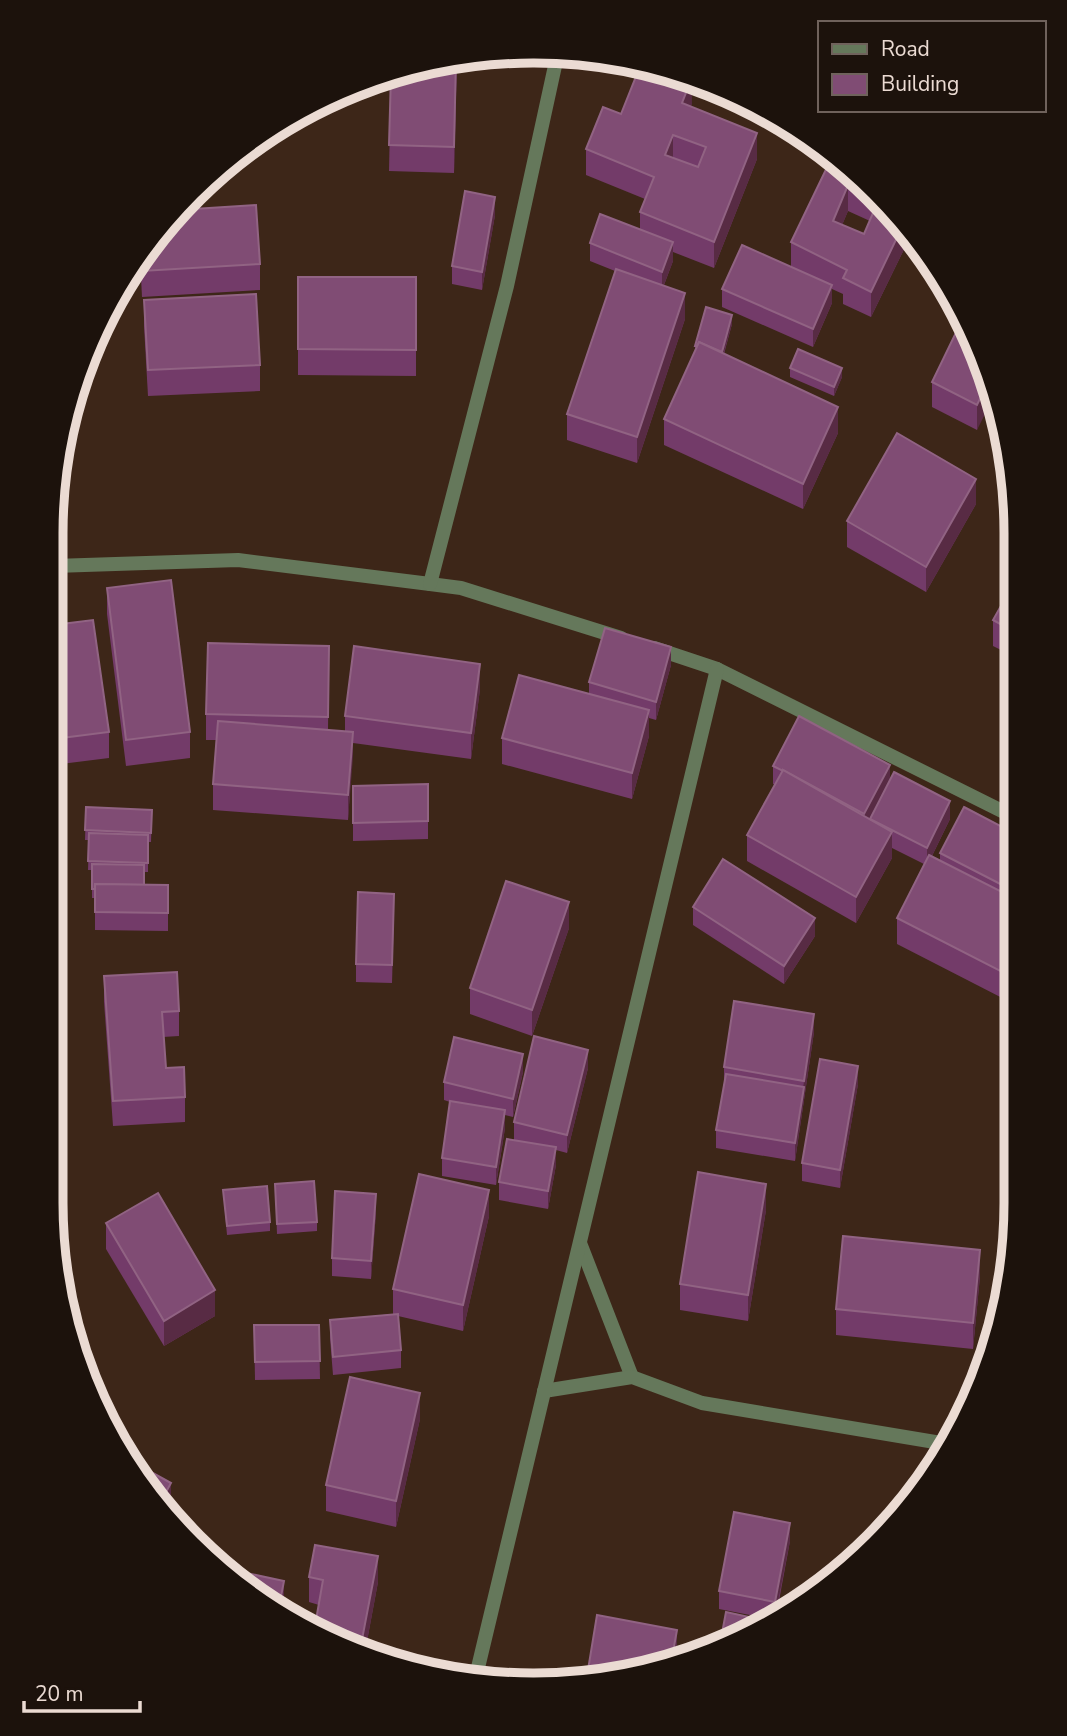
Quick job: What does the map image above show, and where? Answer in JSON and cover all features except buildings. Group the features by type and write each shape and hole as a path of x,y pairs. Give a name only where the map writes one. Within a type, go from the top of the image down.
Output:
{"street":[{"path":"430,584 507,286 555,64"},
{"path":"63,566 238,560 461,587 718,668 1004,812"},
{"path":"478,1670 718,668"},
{"path":"580,1243 632,1377"},
{"path":"544,1391 632,1377 702,1403 938,1443"}]}
